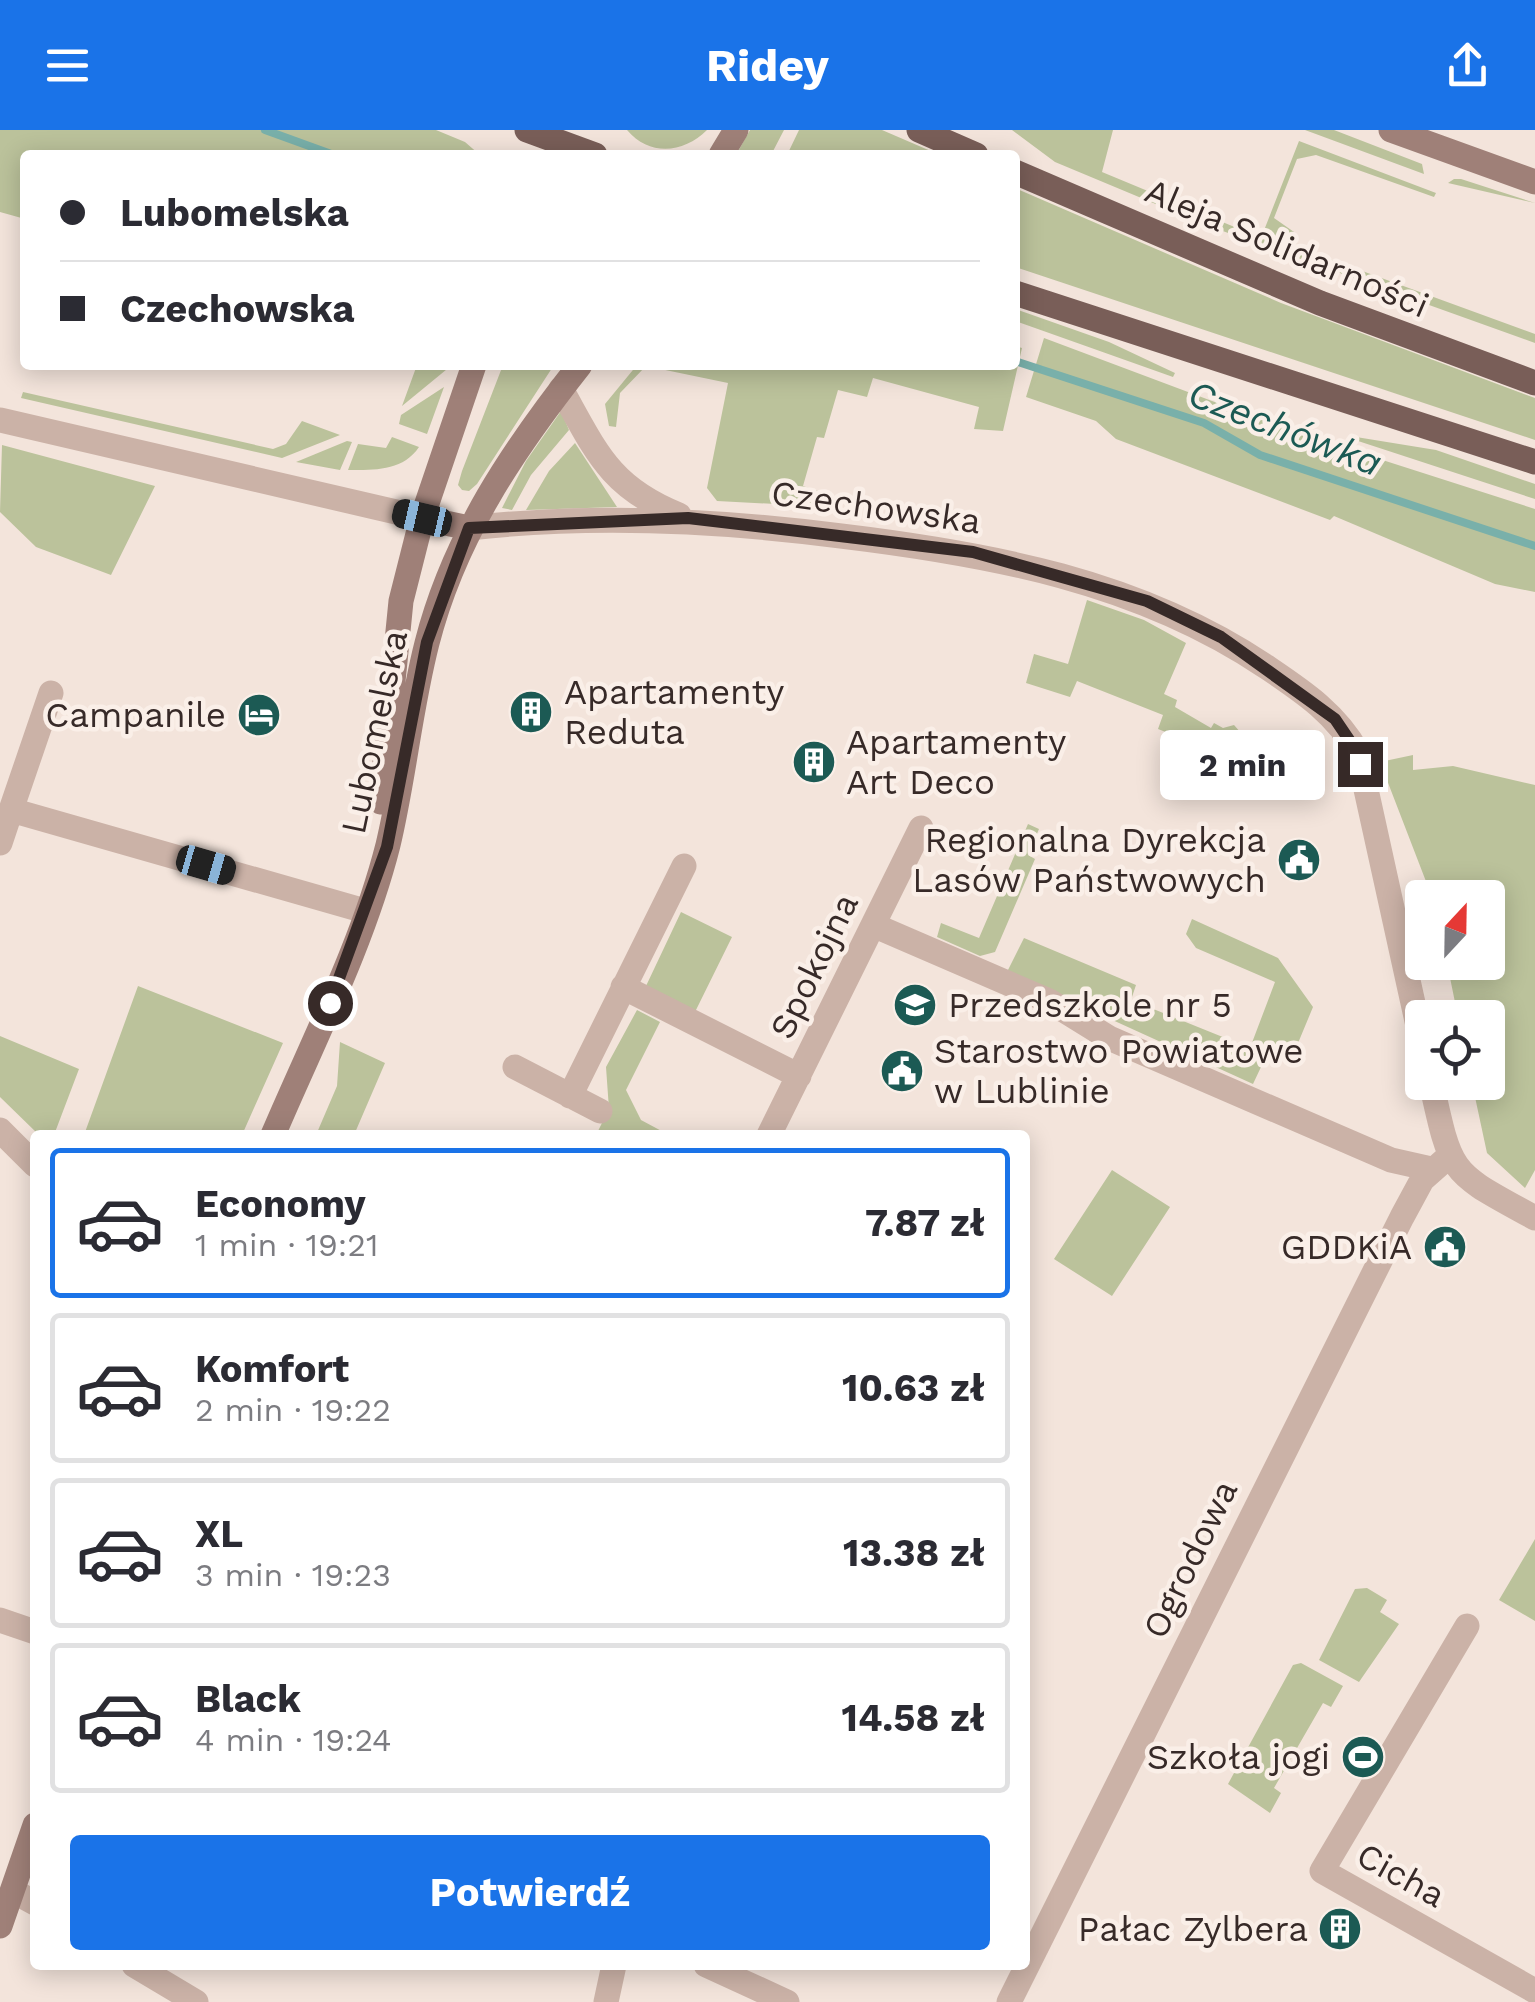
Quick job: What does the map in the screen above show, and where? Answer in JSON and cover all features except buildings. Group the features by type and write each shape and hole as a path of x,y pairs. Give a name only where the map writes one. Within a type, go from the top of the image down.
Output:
{"main road":[{"path":"528,130 560,142"},
{"path":"919,130 965,150"},
{"name":"Aleja Solidarności","path":"1020,174 1320,303 1535,382"},
{"path":"1020,294 1535,462"}],"street":[{"path":"1391,130 1535,182"},
{"name":"Lubomelska","path":"365,911 381,806 395,634 422,518 472,370"},
{"name":"Lubomelska","path":"275,1130 365,911 387,847 427,642 469,528 514,453 576,370"},
{"name":"Czechowska","path":"561,389 600,456 627,489 688,518"},
{"name":"Czechowska","path":"0,420 469,528 688,518 973,552 1147,601 1206,629 1310,696 1335,719 1358,753 1412,1000"},
{"path":"0,843 51,693"},
{"path":"12,810 365,911"},
{"name":"Spokojna","path":"772,1130 921,828"},
{"path":"570,1096 684,866"},
{"path":"874,925 1049,1001 1109,1038 1392,1160 1440,1163 1535,1218"},
{"path":"622,986 799,1076"},
{"path":"516,1067 600,1111"},
{"path":"1433,1100 1440,1163"},
{"path":"0,1130 30,1160"},
{"name":"Ogrodowa","path":"1030,1962 1410,1202 1440,1163"},
{"path":"0,1620 30,1630"},
{"name":"Cicha","path":"1467,1626 1322,1870 1535,1990"},
{"path":"0,1926 24,1897 30,1858"},
{"path":"142,1970 196,2002"},
{"path":"606,2002 613,1970"},
{"path":"717,1970 787,2002"},
{"name":"Ogrodowa","path":"1010,2002 1026,1970"}],"green space":[{"path":"0,130 436,130 474,150 20,150 20,218 0,212"},
{"path":"627,130 707,130 688,143 667,149 646,145"},
{"path":"750,130 784,130 774,150 739,150"},
{"path":"799,130 882,130 928,150 789,150"},
{"path":"1012,130 1113,130 1102,172 1261,238 1299,141 1436,193 1434,197 1316,155 1297,159 1274,218 1294,232 1291,245 1535,334 1535,343 1206,225 1055,162"},
{"path":"1305,130 1334,130 1422,164 1424,174"},
{"path":"1461,179 1535,203 1448,183"},
{"path":"1020,190 1281,303 1535,398 1535,440 1020,269"},
{"path":"1020,311 1109,342 1175,373 1173,377 1020,323"},
{"path":"1044,338 1292,431 1535,509 1535,592 1495,584 1334,516 1330,520 1116,439 1096,421 1026,397"},
{"path":"415,370 446,370 402,406"},
{"path":"501,370 551,370 469,491 458,485"},
{"path":"633,370 642,370 620,393 616,427 609,426 605,404"},
{"path":"665,370 1017,370 1003,431 974,429 979,407 873,378 867,397 838,390 824,438 817,437 803,486 818,491 814,506 717,501 707,488 728,383"},
{"path":"444,387 427,434 399,424 401,415"},
{"path":"23,392 273,449 286,444 302,421 340,435 282,458 21,398"},
{"path":"561,411 569,430 531,475 512,510 502,508 526,461"},
{"path":"392,437 419,447 397,465 348,470 358,444 386,448"},
{"path":"1356,437 1436,450 1535,484 1535,499 1355,440"},
{"path":"352,442 340,470 296,462"},
{"path":"575,443 617,507 526,510 549,471"},
{"path":"2,445 155,486 111,575 36,547 0,512"},
{"path":"1087,600 1144,620 1186,643 1164,694 1177,700 1175,707 1211,728 1214,723 1223,728 1234,725 1241,733 1221,754 1158,729 1163,715 1077,681 1070,697 1026,683 1034,654 1068,664"},
{"path":"1413,755 1413,770 1453,766 1535,785 1535,1170 1525,1188 1487,1153 1476,1100 1505,1100 1505,1000 1455,1000 1450,980 1505,980 1505,880 1425,880 1380,762"},
{"path":"1028,824 1039,829 1028,855 1035,859 995,952 980,956 937,937 941,923 979,938"},
{"path":"681,912 732,937 695,1012 646,986"},
{"path":"1192,919 1278,958 1313,1007 1291,1060 1269,1050 1253,1084 1007,972 1024,938 1136,985 1131,1000 1250,1048 1275,982 1196,948 1186,934"},
{"path":"138,986 283,1043 244,1130 86,1130"},
{"path":"637,1010 660,1022 626,1090 641,1120 660,1130 598,1130 609,1109 606,1067"},
{"path":"0,1036 79,1069 56,1130 34,1130 0,1097"},
{"path":"340,1042 385,1063 356,1130 318,1130 337,1086"},
{"path":"1112,1170 1170,1207 1112,1296 1054,1259"},
{"path":"1535,1539 1535,1621 1499,1600"},
{"path":"1367,1588 1387,1600 1380,1612 1399,1624 1359,1682 1319,1660 1355,1589"},
{"path":"1301,1663 1343,1686 1331,1707 1323,1703 1274,1788 1281,1793 1270,1813 1228,1784 1293,1665"}],"waterway":[{"name":"Czechówka","path":"265,130 320,150"},
{"name":"Czechówka","path":"1020,363 1204,423 1260,455 1535,546"}],"place":[{"name":"Apartamenty Reduta","path":"531,712"},
{"name":"Campanile","path":"259,715"},
{"name":"Apartamenty Art Deco","path":"814,762"},
{"name":"Regionalna Dyrekcja Lasów Państwowych","path":"1299,860"},
{"name":"Przedszkole nr 5","path":"915,1005"},
{"name":"Starostwo Powiatowe w Lublinie","path":"902,1071"},
{"name":"GDDKiA","path":"1445,1247"},
{"name":"Szkoła jogi","path":"1363,1757"},
{"name":"Pałac Zylbera","path":"1340,1929"}],"route":[{"path":"330,1003 387,847 427,642 469,528 518,522 688,518 973,552 1147,601 1192,621 1310,696 1348,735 1360,764"}]}
